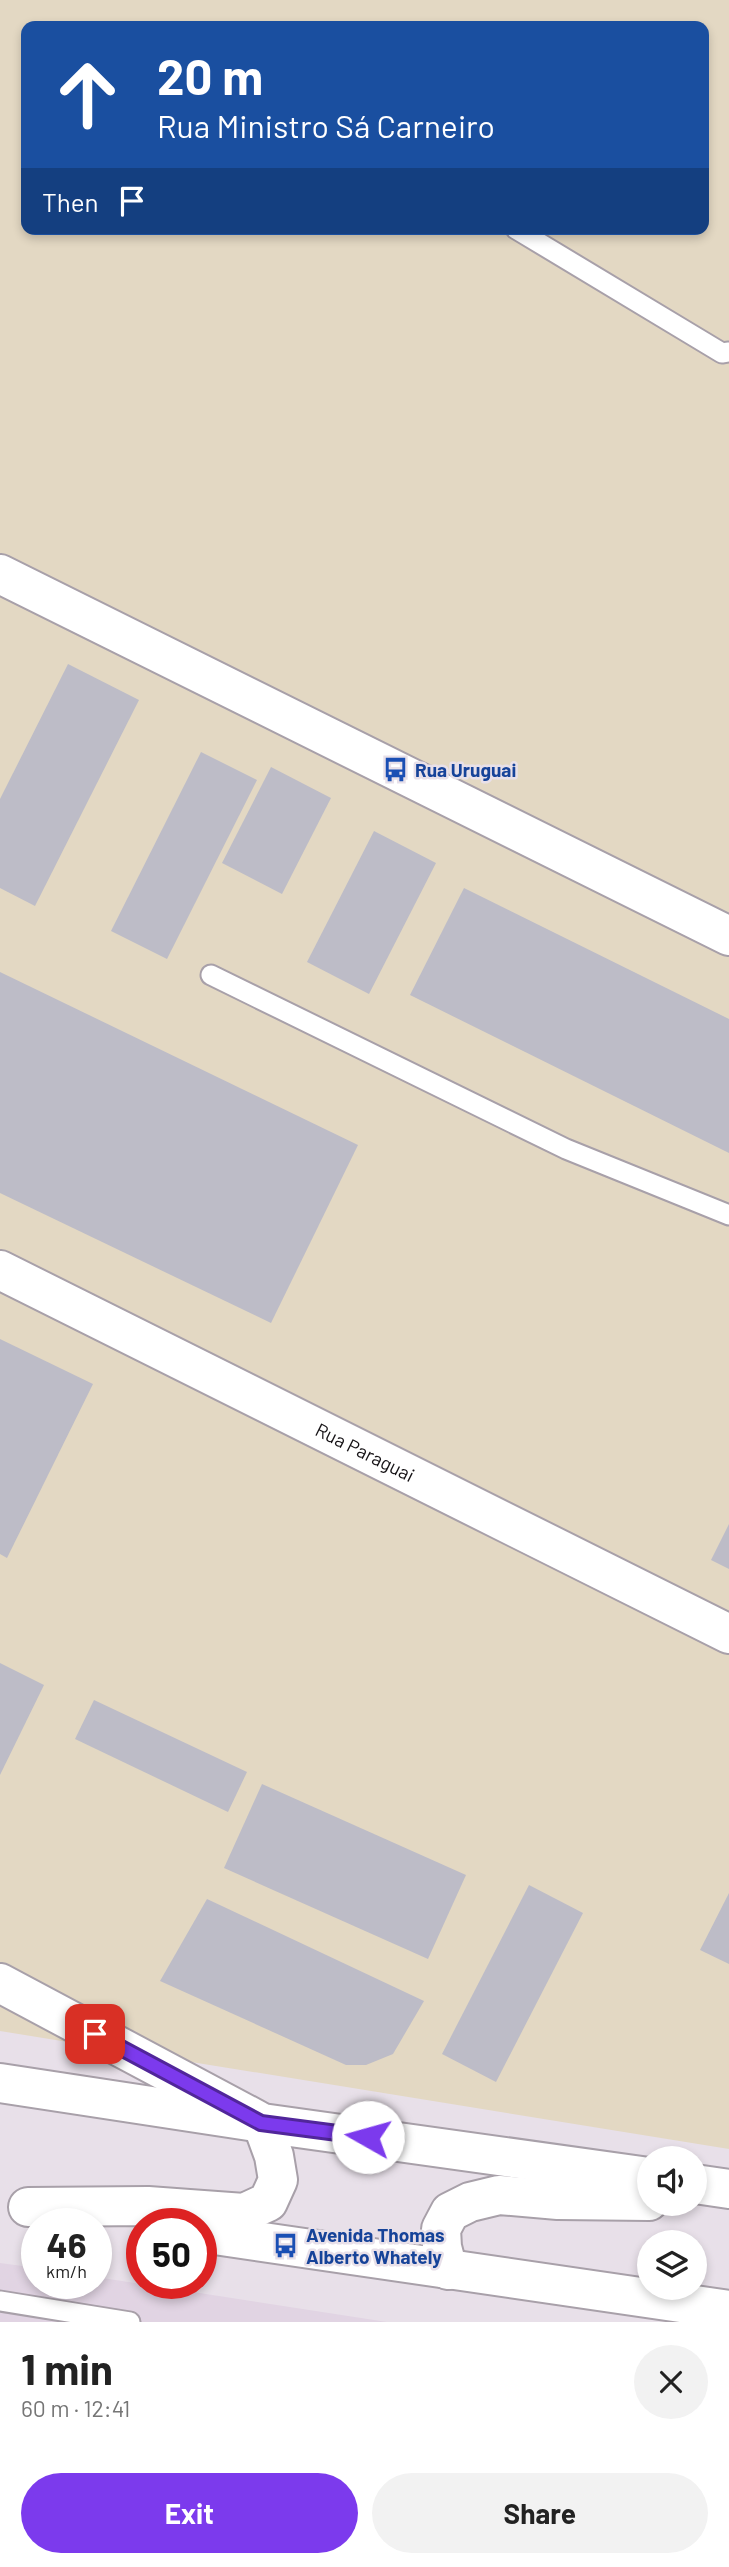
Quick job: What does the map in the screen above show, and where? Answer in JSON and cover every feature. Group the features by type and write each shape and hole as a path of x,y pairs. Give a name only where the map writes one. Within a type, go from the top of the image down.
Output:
{"main road":[{"path":"0,573 729,936"},
{"name":"Rua Paraguai","path":"0,1270 729,1634"},
{"path":"0,1983 261,2123 274,2155 278,2180 268,2202 244,2213 148,2206 14,2204"},
{"path":"0,2083 637,2176"},
{"path":"707,2186 729,2189"},
{"path":"448,2270 442,2247 442,2229 450,2212 470,2202 499,2195 558,2200 637,2202"},
{"path":"707,2198 729,2197"},
{"path":"14,2204 126,2221"},
{"path":"217,2235 729,2310"}],"lane":[{"path":"526,235 722,353 729,352"},
{"path":"211,975 566,1149 729,1215"},
{"path":"0,2301 130,2322"}],"shaded area":[{"path":"0,0 729,0 729,2149 0,2031"},
{"path":"0,2263 21,2266 21,2299 112,2299 112,2279 126,2282 126,2299 217,2299 217,2296 387,2322 0,2322"}],"building":[{"path":"68,664 139,700 35,906 0,888 0,799"},
{"path":"201,752 257,780 167,959 111,931"},
{"path":"271,767 331,798 282,894 222,863"},
{"path":"374,831 436,863 369,994 307,962"},
{"path":"464,888 729,1019 729,1153 410,995"},
{"path":"0,972 358,1145 271,1323 0,1193"},
{"path":"0,1339 93,1384 7,1558 0,1554"},
{"path":"729,1524 729,1569 711,1560"},
{"path":"0,1663 44,1685 0,1775"},
{"path":"94,1700 247,1772 228,1812 75,1739"},
{"path":"262,1784 466,1875 428,1959 224,1868"},
{"path":"529,1885 583,1913 496,2082 442,2054"},
{"path":"729,1893 729,1964 700,1950"},
{"path":"207,1899 424,2001 393,2054 366,2065 346,2065 160,1981"}],"place":[{"name":"Rua Uruguai","path":"395,770"},
{"name":"Avenida Thomas Alberto Whately","path":"286,2246"}],"route":[{"path":"95,2034 261,2123 368,2137"}]}
